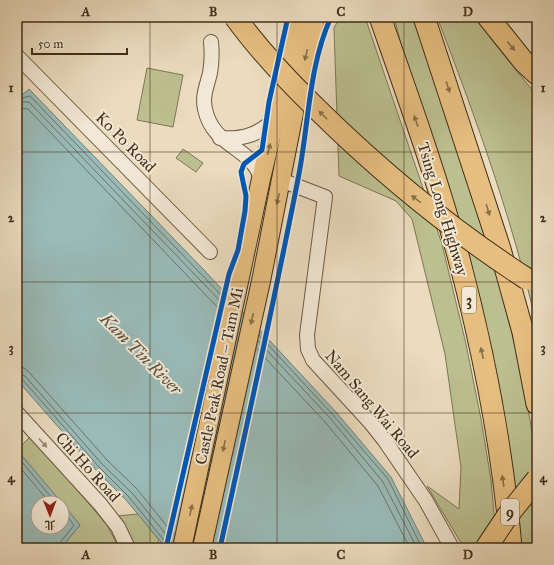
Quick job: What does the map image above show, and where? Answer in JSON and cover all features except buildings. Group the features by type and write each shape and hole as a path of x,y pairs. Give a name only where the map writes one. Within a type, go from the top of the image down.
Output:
{"highway":[{"path":"235,17 296,88 351,143 404,191 458,232 537,285"},
{"name":"Tsing Long Highway","path":"380,17 422,138 466,288 485,367 504,487 511,548"},
{"path":"424,17 500,249 524,332 537,404"},
{"path":"488,17 537,74"},
{"name":"9","path":"486,548 508,515 537,479"}],"main road":[{"name":"Castle Peak Road – Tam Mi","path":"182,548 261,179 300,17"},
{"name":"Castle Peak Road – Tam Mi","path":"202,548 261,281 305,57 316,17"}],"street":[{"path":"211,42 212,58 205,90 204,108 210,125 220,138 251,159 258,168 261,179"},
{"name":"Ko Po Road","path":"17,56 210,252"},
{"path":"220,138 238,138 252,135 266,127 276,118"},
{"name":"Nam Sang Wai Road","path":"281,180 325,197 307,335 311,355 317,365 370,422 389,447 426,501 452,548"},
{"name":"Chi Ho Road","path":"17,413 100,504 118,527 128,548"}],"green space":[{"path":"340,17 365,17 442,244 466,344 481,419 491,480 497,548 464,548 427,486 459,509 461,467 445,354 412,219 396,201 339,176 334,28"},
{"path":"394,17 411,17 421,36 498,278 522,374 537,460 537,548 519,548 513,473 498,378 475,282 442,168 401,44"},
{"path":"437,17 477,17 492,40 537,96 537,327 517,248 493,170"},
{"path":"147,68 183,75 173,127 137,120"},
{"path":"183,149 203,163 196,172 176,158"},
{"path":"31,436 107,525 119,548 61,548 80,525 70,513 70,495 55,495 17,450"},
{"path":"138,514 159,540 157,548 134,548 117,516"}],"water":[{"name":"Kam Tin River","path":"29,89 205,271 336,412 391,477 427,548 166,548 126,500 96,470 17,380 17,90 22,95"},
{"path":"17,450 55,495 30,495 30,535 70,535 70,513 80,525 61,548 17,548"}],"cycle path":[{"path":"166,548 229,274 238,250 245,211 246,196 241,172 244,164 262,150 269,102 288,17"},
{"path":"220,548 270,317 302,159 313,76 323,36 331,17"}]}
